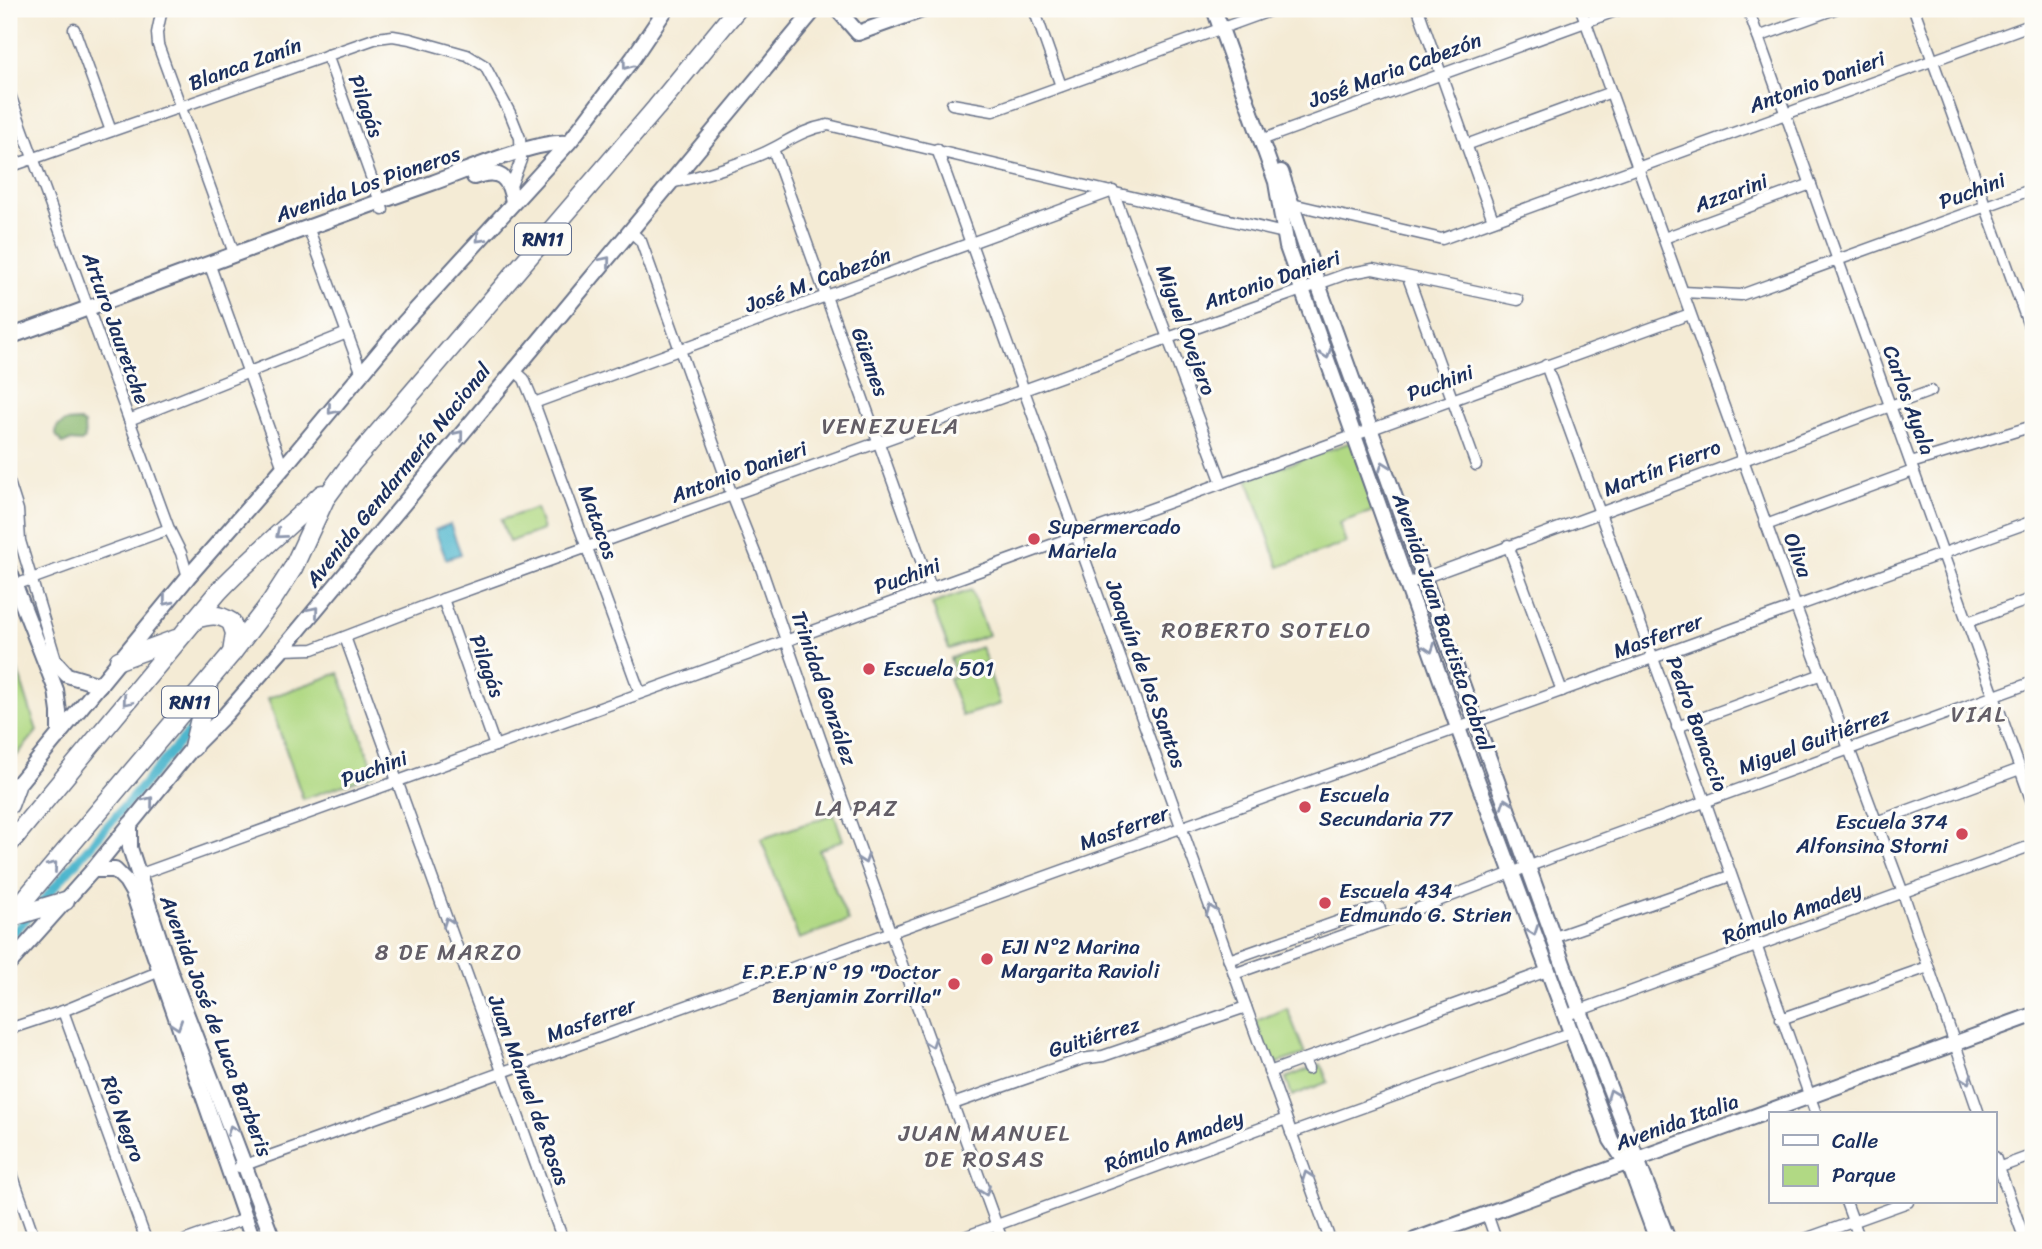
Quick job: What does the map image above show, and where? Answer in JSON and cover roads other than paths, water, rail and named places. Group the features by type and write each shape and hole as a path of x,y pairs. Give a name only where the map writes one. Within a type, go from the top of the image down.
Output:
{"highway":[{"name":"RN11","path":"9,918 232,653 271,602 293,568 325,499 347,469 656,108 737,9"},
{"name":"RN11","path":"9,844 195,619 247,561 286,529 347,469"},
{"path":"195,619 212,615 222,616 231,622 235,633 232,653"},
{"path":"119,660 180,638"},
{"path":"193,747 209,680"},
{"path":"9,805 13,791"},
{"path":"9,918 65,901"}],"main road":[{"path":"13,791 188,577 419,306 568,143 633,58 666,9"},
{"name":"Avenida Gendarmería Nacional","path":"9,964 93,870 193,747 282,650 815,9"},
{"path":"838,9 858,33 925,9"},
{"name":"Avenida Juan Bautista Cabral","path":"1214,9 1225,27 1292,204 1318,284 1555,937 1631,1160 1668,1240"},
{"name":"Avenida Juan Bautista Cabral","path":"1223,9 1225,27"},
{"name":"Avenida Juan Bautista Cabral","path":"1265,138 1276,182 1284,233 1302,290 1570,1033 1611,1140 1631,1160 1632,1172 1657,1240"},
{"name":"Avenida Los Pioneros","path":"381,206 521,152 555,141 568,143"},
{"name":"Avenida Los Pioneros","path":"9,337 381,206 486,173 504,178 510,186"},
{"path":"510,186 513,202"},
{"name":"Avenida Los Pioneros","path":"211,267 234,253 309,231"},
{"path":"9,569 56,690 59,736"},
{"path":"38,644 67,675 100,685"},
{"name":"Avenida José de Luca Barberis","path":"130,824 130,848 163,970 253,1240"},
{"name":"Avenida José de Luca Barberis","path":"93,870 115,870 126,881 132,893 246,1165 273,1240"},
{"name":"Avenida Italia","path":"1415,1240 2033,1015"}],"street":[{"path":"162,9 156,33 158,45 234,253"},
{"path":"1034,9 1061,86"},
{"path":"952,104 993,111 1275,9"},
{"path":"1418,9 1493,220"},
{"name":"Oliva","path":"1581,9 1766,525 1903,893 1978,1112"},
{"name":"José Maria Cabezón","path":"1265,138 1621,9"},
{"name":"Carlos Ayala","path":"1748,9 2033,805"},
{"path":"1758,37 1835,9"},
{"path":"1914,9 2033,337"},
{"name":"Antonio Danieri","path":"1292,204 1442,239 2033,24"},
{"path":"74,29 111,131"},
{"name":"Blanca Zanín","path":"9,167 327,55 377,38 393,36 479,60 485,66 518,131 521,152"},
{"name":"Pilagás","path":"327,55 381,206"},
{"name":"Arturo Jauretche","path":"9,92 188,577"},
{"path":"1466,145 1611,92"},
{"path":"670,183 690,179 773,149 810,128 828,125 1284,233"},
{"name":"Güemes","path":"773,149 931,588"},
{"name":"Joaquín de los Santos","path":"937,149 1330,1240"},
{"path":"510,186 520,165 521,152"},
{"name":"Azzarini","path":"1664,238 1811,184"},
{"name":"Puchini","path":"1683,292 1741,295 2033,189"},
{"name":"José M. Cabezón","path":"534,403 1114,191"},
{"name":"Miguel Ovejero","path":"1114,191 1222,483"},
{"path":"309,231 362,374"},
{"name":"Trinidad González","path":"630,231 641,241 1002,1240"},
{"path":"211,267 283,468"},
{"name":"Antonio Danieri","path":"282,650 313,649 443,599 1346,274 1373,269 1518,300"},
{"path":"1408,277 1476,465"},
{"name":"Puchini","path":"138,875 1690,314"},
{"path":"129,420 347,333"},
{"name":"Pedro Bonaccio","path":"1546,365 1815,1112"},
{"name":"Matacos","path":"513,369 524,379 534,403 640,693"},
{"name":"Martín Fierro","path":"1407,584 1931,391"},
{"path":"1766,525 1912,467 2033,426"},
{"path":"9,482 18,510 20,541 58,665"},
{"name":"Masferrer","path":"228,1171 2033,521"},
{"path":"15,585 169,529"},
{"path":"1508,545 1562,691"},
{"path":"1968,622 2033,598"},
{"name":"Pilagás","path":"443,599 495,746"},
{"name":"Juan Manuel de Rosas","path":"345,637 563,1240"},
{"path":"1677,727 1822,674"},
{"name":"Miguel Guitiérrez","path":"1529,867 2033,682"},
{"path":"1877,822 2020,769"},
{"name":"Rómulo Amadey","path":"1564,1016 2033,845"},
{"path":"1234,974 1529,867"},
{"path":"1555,937 1730,876"},
{"path":"1229,960 1379,907 1384,921"},
{"path":"1781,1019 1928,967"},
{"path":"9,1029 63,1011 163,970"},
{"path":"1269,1072 1306,1064 1548,971"},
{"name":"Guitiérrez","path":"953,1104 1082,1059 1103,1056 1246,1007"},
{"name":"Río Negro","path":"63,1011 146,1240"},
{"path":"1291,1133 1570,1033"},
{"name":"Rómulo Amadey","path":"956,1240 1286,1119"},
{"path":"2025,1240 1997,1169 2033,1155"},
{"path":"9,1165 35,1240"},
{"path":"1847,1204 1860,1240"},
{"path":"1802,1240 1902,1204"},
{"path":"1487,1214 1496,1240"},
{"path":"186,1240 245,1219"}],"water":[{"path":"450,524 461,554 446,559 435,530"}],"waterway":[{"path":"39,905 194,726"},
{"path":"9,938 28,917"}],"place":[{"name":"Supermercado Mariela","path":"1034,539"},
{"name":"Escuela 501","path":"869,669"},
{"name":"Escuela Secundaria 77","path":"1305,807"},
{"name":"Escuela 374 Alfonsina Storni","path":"1962,834"},
{"name":"Escuela 434 Edmundo G. Strien","path":"1325,903"},
{"name":"EJI N°2 Marina Margarita Ravioli","path":"987,959"},
{"name":"E.P.E.P N° 19 \"Doctor Benjamin Zorrilla\"","path":"954,984"}],"district":[{"name":"VENEZUELA","path":"891,426"},
{"name":"ROBERTO SOTELO","path":"1267,630"},
{"name":"VIAL","path":"1979,714"},
{"name":"LA PAZ","path":"857,808"},
{"name":"8 DE MARZO","path":"449,952"},
{"name":"JUAN MANUEL DE ROSAS","path":"985,1146"}]}
